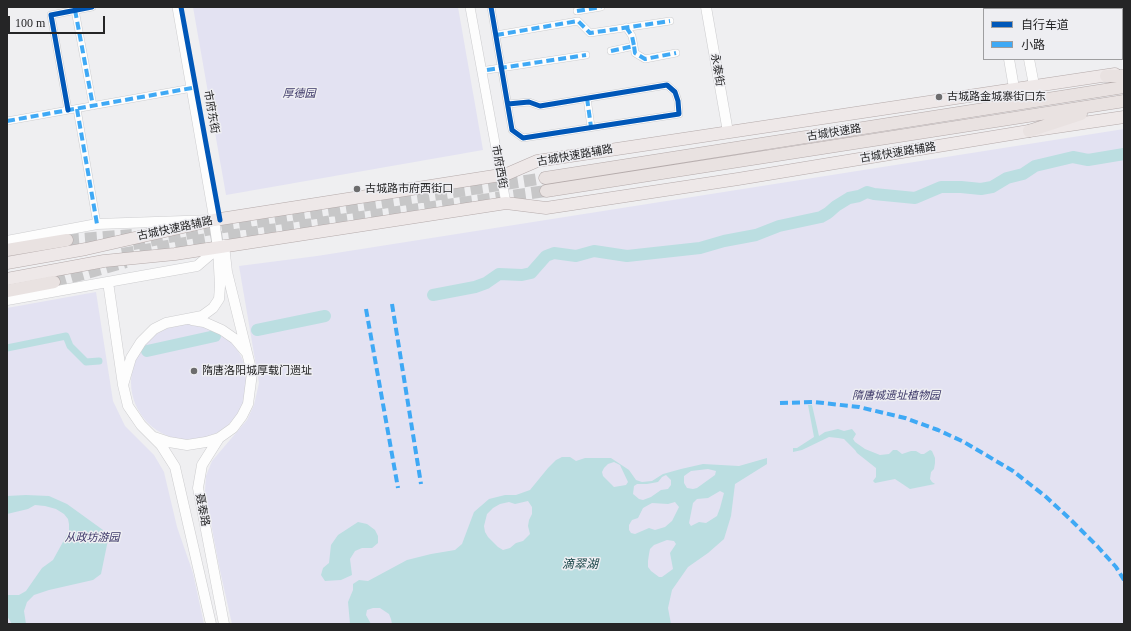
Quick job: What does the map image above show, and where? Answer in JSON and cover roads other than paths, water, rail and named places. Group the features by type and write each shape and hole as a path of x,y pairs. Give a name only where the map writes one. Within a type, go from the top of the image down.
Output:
{"highway":[{"path":"1106,76 1124,76"},
{"name":"古城快速路","path":"545,178 1124,87"},
{"path":"1029,131 1121,102"},
{"name":"古城快速路","path":"546,191 1121,102"},
{"path":"7,250 67,240"},
{"path":"7,291 54,282"}],"main road":[{"name":"永泰街","path":"706,7 729,132"},
{"name":"永泰街","path":"709,7 729,132"},
{"path":"1009,60 1014,88"},
{"path":"1030,60 1034,86"},
{"name":"古城快速路辅路","path":"7,263 86,249 217,220 504,174 537,161 1014,88 1106,76 1124,72"},
{"name":"古城快速路辅路","path":"7,279 104,261 221,248 506,203 546,208 738,179 1029,131 1124,117"},
{"path":"7,241 98,224 217,220"},
{"name":"市府东街","path":"217,220 221,248"},
{"path":"7,300 197,266 221,248"},
{"path":"123,385 131,358 141,342 154,329 166,323 184,318 202,316 213,308 219,299 221,248"},
{"name":"聂泰路","path":"221,248 252,374 248,404 242,416 233,428 219,438 202,466 198,488 224,624"},
{"name":"聂泰路","path":"108,282 123,385 128,406 141,426 161,445 175,467 211,624"},
{"path":"184,318 204,322 222,330 235,339 247,354"},
{"path":"152,437 169,442 187,444 206,442 219,438"}],"street":[{"path":"68,110 51,15 61,10 75,10 92,7"},
{"name":"市府东街","path":"176,7 217,220"},
{"name":"市府东街","path":"182,7 217,220"},
{"name":"市府西街","path":"470,7 504,174"},
{"name":"市府西街","path":"476,7 504,174 506,203"},
{"path":"492,7 512,130 523,138 679,114 678,101 675,92 667,85 540,106 529,102 508,104"},
{"path":"601,7 576,9 578,21 590,33 670,21"},
{"path":"75,10 93,106"},
{"path":"496,35 578,21"},
{"path":"626,28 632,36 635,53 645,59 676,53"},
{"path":"611,51 634,46"},
{"path":"487,70 586,55"},
{"path":"7,121 192,88"},
{"path":"587,98 591,127"},
{"path":"77,109 98,224"}],"water":[{"path":"808,405 812,405 819,436 825,432 838,429 844,431 852,429 856,434 853,439 855,442 865,449 880,455 889,454 893,450 897,450 902,454 916,451 924,454 930,450 932,451 935,458 935,463 930,479 935,484 910,489 895,479 875,483 873,481 876,477 876,468 857,453 844,439 829,437 802,450 793,452 793,448 797,448 814,437"},
{"name":"滴翠湖","path":"562,457 570,457 576,461 585,458 611,458 629,470 636,480 642,482 652,481 663,474 703,464 739,466 767,458 767,464 735,484 731,516 724,539 708,553 688,567 672,590 668,608 671,624 392,624 389,614 380,608 373,608 367,610 366,615 371,624 350,624 348,602 353,590 353,584 359,580 368,581 407,560 455,550 462,544 474,512 489,499 505,495 516,495 530,490 556,460","holes":["614,462 620,465 628,482 626,485 614,487 603,476 602,472 608,464","708,469 716,471 715,475 697,488 693,489 687,488 684,483 684,476 691,471","666,475 671,480 671,485 668,489 661,490 651,497 643,500 639,499 633,494 634,486 637,484 658,482","720,491 724,493 717,516 706,523 699,522 691,526 689,523 693,503 697,499 708,498","528,501 532,507 532,514 528,526 530,534 523,541 503,550 488,537 484,526 487,514 493,508 500,504 509,502 515,504","675,502 679,507 672,521 665,527 655,530 649,528 635,534 631,533 629,530 629,525 632,520 638,518 643,508 652,503 668,504","667,540 674,541 676,544 670,553 673,569 662,577 659,577 651,571 648,567 650,549 654,545"]},
{"path":"7,496 49,496 67,504 103,530 108,540 101,574 93,580 34,595 27,602 24,611 26,624 12,624 7,616 7,595 19,595 26,591 42,568 53,560 69,531 68,519 64,514 56,509 35,505 28,509 7,514"},
{"path":"358,522 367,524 375,530 378,536 378,543 372,548 362,548 355,551 350,559 352,575 341,580 325,581 321,575 323,568 329,563 331,545 338,535"}],"waterway":[{"path":"433,295 475,287 486,283 499,274 522,275 531,273 546,256 554,253 576,256 594,251 627,256 700,248 724,241 756,235 779,226 821,217 849,198 859,196 867,192 915,198 941,187 981,189 992,187 1007,178 1023,174 1035,166 1073,157 1088,160 1124,154"},
{"path":"257,330 325,316"},
{"path":"7,348 66,336 70,346 86,362 99,361"},
{"path":"147,351 215,336"}],"tunnel":[{"path":"133,244 211,229 545,178"},
{"path":"122,254 213,238 546,191"},
{"path":"67,240 132,235"},
{"path":"54,282 126,262"}],"place":[{"name":"古城路金城寨街口东","path":"939,97"},
{"name":"古城路市府西街口","path":"357,189"},
{"name":"隋唐洛阳城厚载门遗址","path":"194,371"}],"park label":[{"name":"厚德园","path":"299,94"},
{"name":"隋唐城遗址植物园","path":"896,396"},
{"name":"从政坊游园","path":"92,538"}]}
